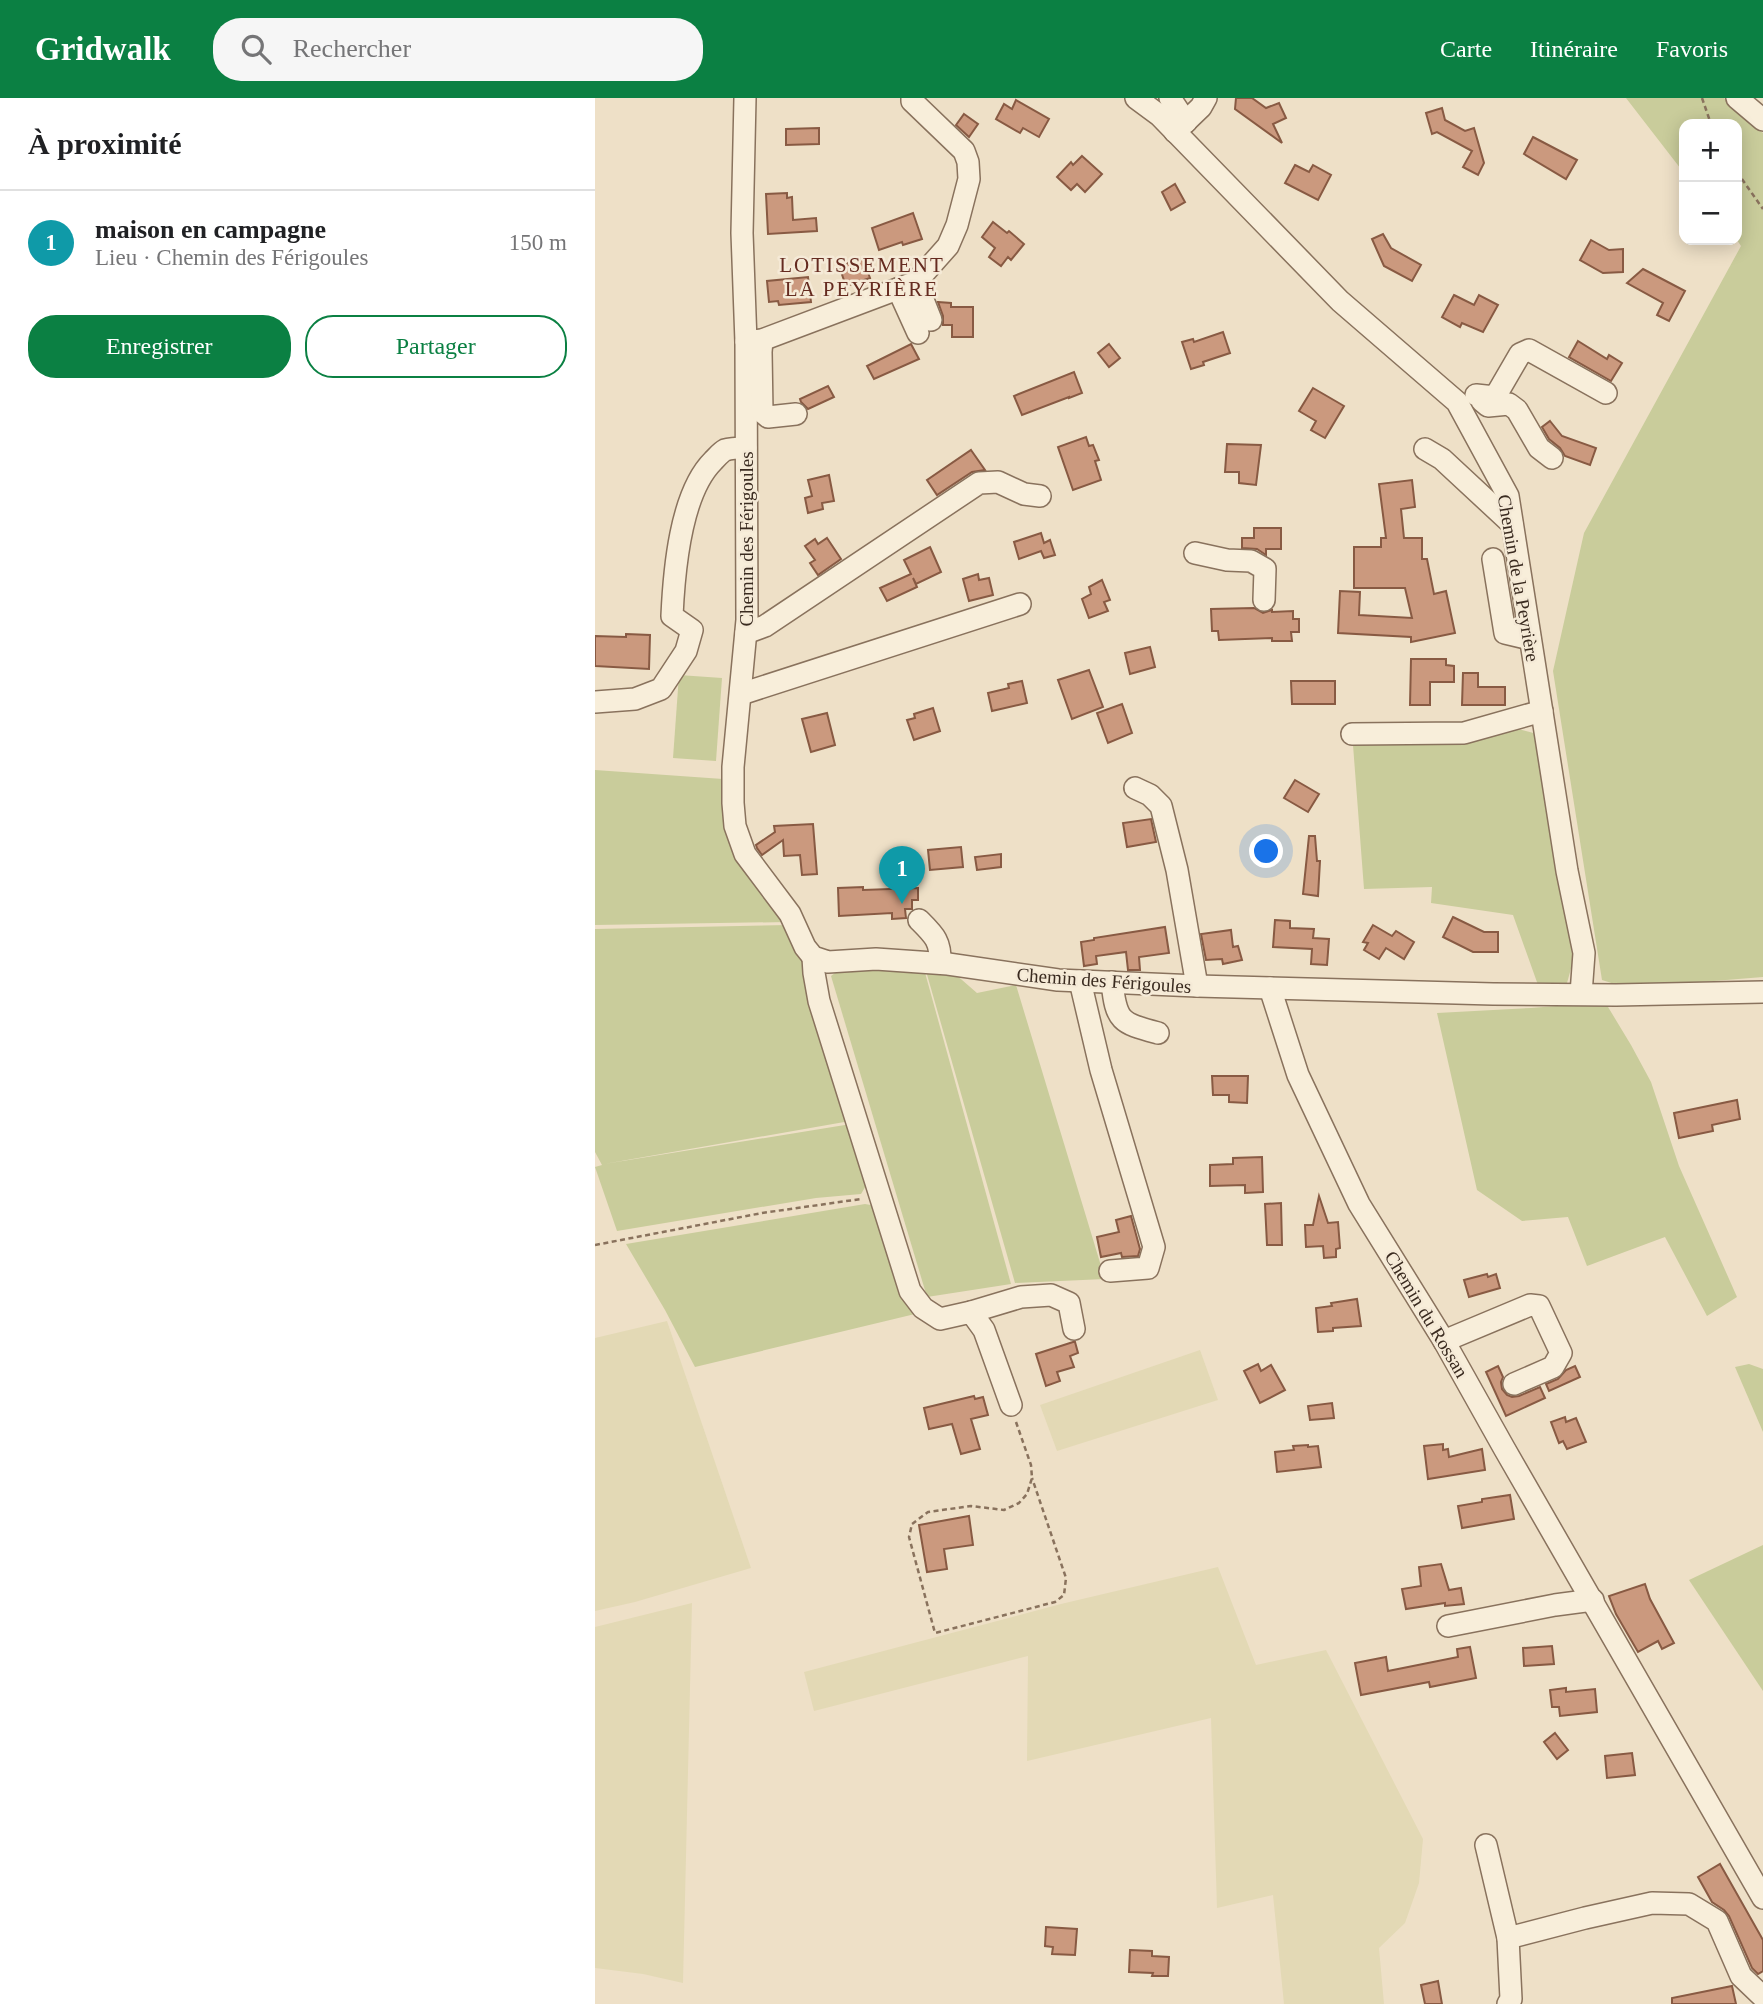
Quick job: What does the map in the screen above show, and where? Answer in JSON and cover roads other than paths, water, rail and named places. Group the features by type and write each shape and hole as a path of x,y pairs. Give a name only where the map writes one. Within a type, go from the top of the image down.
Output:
{"street":[{"name":"Chemin des Férigoules","path":"745,98 742,233 754,341 746,448 746,633 733,767 733,803 737,833 745,854 790,914 805,947 813,957 828,962 876,959 940,963 1058,981 1270,988"},
{"name":"Chemin de la Peyrière","path":"1136,98 1159,115 1186,117 1340,301 1457,402 1508,496 1567,871 1584,953 1581,994"},
{"path":"1170,98 1186,117 1206,98"},
{"path":"1737,98 1763,120"},
{"path":"796,414 768,416 762,412 754,341 907,286 948,246 957,225 969,179 964,151 910,99"},
{"path":"907,286 924,327"},
{"path":"1552,458 1539,448 1517,410 1509,404 1488,405 1476,395 1495,397 1520,354 1529,349 1606,393"},
{"path":"595,702 635,699 661,689 686,652 692,630 672,616 673,575 681,532 693,491 708,466 724,450 746,448"},
{"path":"1425,449 1443,459 1513,524"},
{"path":"746,633 765,626 979,484 998,482 1024,494 1040,496"},
{"path":"1195,553 1251,561 1265,569 1264,600"},
{"path":"1493,559 1506,633 1530,639"},
{"path":"741,694 1020,604"},
{"path":"1352,734 1464,733 1542,711"},
{"path":"1135,788 1150,795 1161,806 1177,870 1197,986"},
{"path":"919,920 933,933 941,949 940,963"},
{"name":"Chemin des Férigoules","path":"813,957 819,1001 910,1291 923,1308 940,1319 971,1312"},
{"path":"1080,981 1101,1070 1154,1247 1148,1268 1110,1271"},
{"path":"1112,982 1116,1013 1129,1025 1159,1033"},
{"path":"1270,988 1581,994 1763,992"},
{"name":"Chemin du Rossan","path":"1270,988 1298,1075 1359,1204 1444,1341 1763,1898"},
{"path":"1011,1405 983,1330 971,1312 1021,1297 1051,1295 1069,1303 1074,1329"},
{"path":"1444,1341 1530,1305 1539,1307 1561,1353 1553,1367 1514,1384"},
{"path":"1448,1626 1593,1600"},
{"path":"1486,1845 1508,1938 1511,1999 1508,2004"},
{"path":"1508,1938 1652,1903 1689,1904 1717,1921 1741,1976 1763,1997"}],"place":[{"name":"maison en campagne","path":"902,904"}],"district":[{"name":"LOTISSEMENT LA PEYRIÈRE","path":"862,277"}]}
